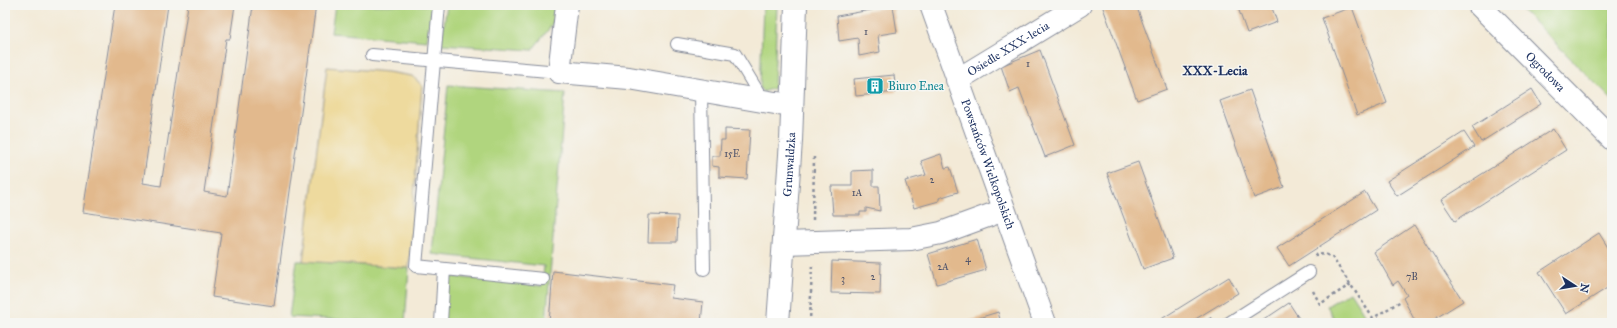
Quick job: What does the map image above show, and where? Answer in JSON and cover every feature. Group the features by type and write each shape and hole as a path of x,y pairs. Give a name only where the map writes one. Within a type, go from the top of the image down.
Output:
{"street":[{"path":"567,5 560,72 629,78 756,100 792,104"},
{"name":"Grunwaldzka","path":"778,323 792,104 796,5"},
{"name":"Powstańców Wielkopolskich","path":"931,5 1045,323"},
{"name":"Osiedle XXX-lecia","path":"957,80 1080,5"},
{"name":"Ogrodowa","path":"1479,5 1612,139"},
{"path":"784,243 911,239 941,233 1004,210"}],"lane":[{"path":"439,5 416,266 543,279"},
{"path":"677,44 735,54 758,92 756,100"},
{"path":"372,55 560,72"},
{"path":"701,91 704,269"},
{"path":"441,323 444,269"},
{"path":"1228,323 1306,274"}],"path":[{"path":"810,323 815,147"},
{"path":"1306,274 1320,304 1351,284"}],"green space":[{"path":"335,5 432,5 427,41 331,33"},
{"path":"447,5 555,5 553,24 532,50 441,44"},
{"path":"763,5 777,5 774,88 763,92 760,88"},
{"path":"1517,5 1612,5 1612,100"},
{"path":"448,85 565,93 546,323 443,322 446,276 542,286 544,266 432,254"},
{"path":"297,261 409,268 405,323 289,317"},
{"path":"1350,292 1370,323 1337,323 1327,306"}],"sand":[{"path":"327,67 388,72 412,76 422,85 409,268 303,261"}],"building":[{"path":"115,5 168,5 143,183 161,186 188,5 235,5 230,39 226,39 204,192 227,196 253,5 316,5 274,306 212,297 221,233 83,212"},
{"path":"1102,5 1136,5 1167,89 1137,100"},
{"path":"1237,5 1271,5 1277,22 1247,33"},
{"path":"893,6 897,32 878,35 880,52 859,56 858,38 839,41 837,16"},
{"path":"1352,7 1387,103 1357,115 1322,18"},
{"path":"1040,50 1075,145 1045,157 1019,88 1010,92 1001,66"},
{"name":"Biuro Enea","path":"894,75 896,92 856,96 854,79"},
{"path":"1532,89 1541,104 1481,142 1472,127"},
{"path":"1250,90 1284,187 1254,198 1220,101"},
{"path":"725,129 750,130 747,179 719,177 719,167 712,166 712,156 720,156 721,140 725,140"},
{"path":"1553,129 1566,150 1455,221 1441,200"},
{"path":"1464,132 1474,147 1397,196 1387,181"},
{"path":"941,154 945,168 950,167 958,192 939,198 939,201 914,208 905,181 926,175 921,161"},
{"path":"1138,162 1173,258 1143,269 1107,173"},
{"path":"873,170 873,186 879,186 880,211 866,208 866,212 860,212 860,215 833,215 831,186 852,186 852,171"},
{"path":"1365,192 1376,210 1289,266 1277,248"},
{"path":"649,215 678,216 677,242 648,242"},
{"path":"1414,225 1463,301 1428,323 1416,323 1403,298 1407,295 1398,281 1393,285 1374,252"},
{"path":"1599,233 1612,254 1612,285 1566,314 1539,272"},
{"path":"977,239 986,270 937,284 928,254"},
{"path":"832,261 881,263 880,294 831,293"},
{"path":"553,271 673,285 671,298 703,302 701,323 549,323"},
{"path":"1229,277 1238,293 1189,323 1155,323"},
{"path":"1289,303 1302,323 1259,323"},
{"path":"998,312 1001,323 962,323"}],"place":[{"name":"Biuro Enea","path":"875,86"}],"district":[{"name":"XXX-Lecia","path":"1215,71"}]}
